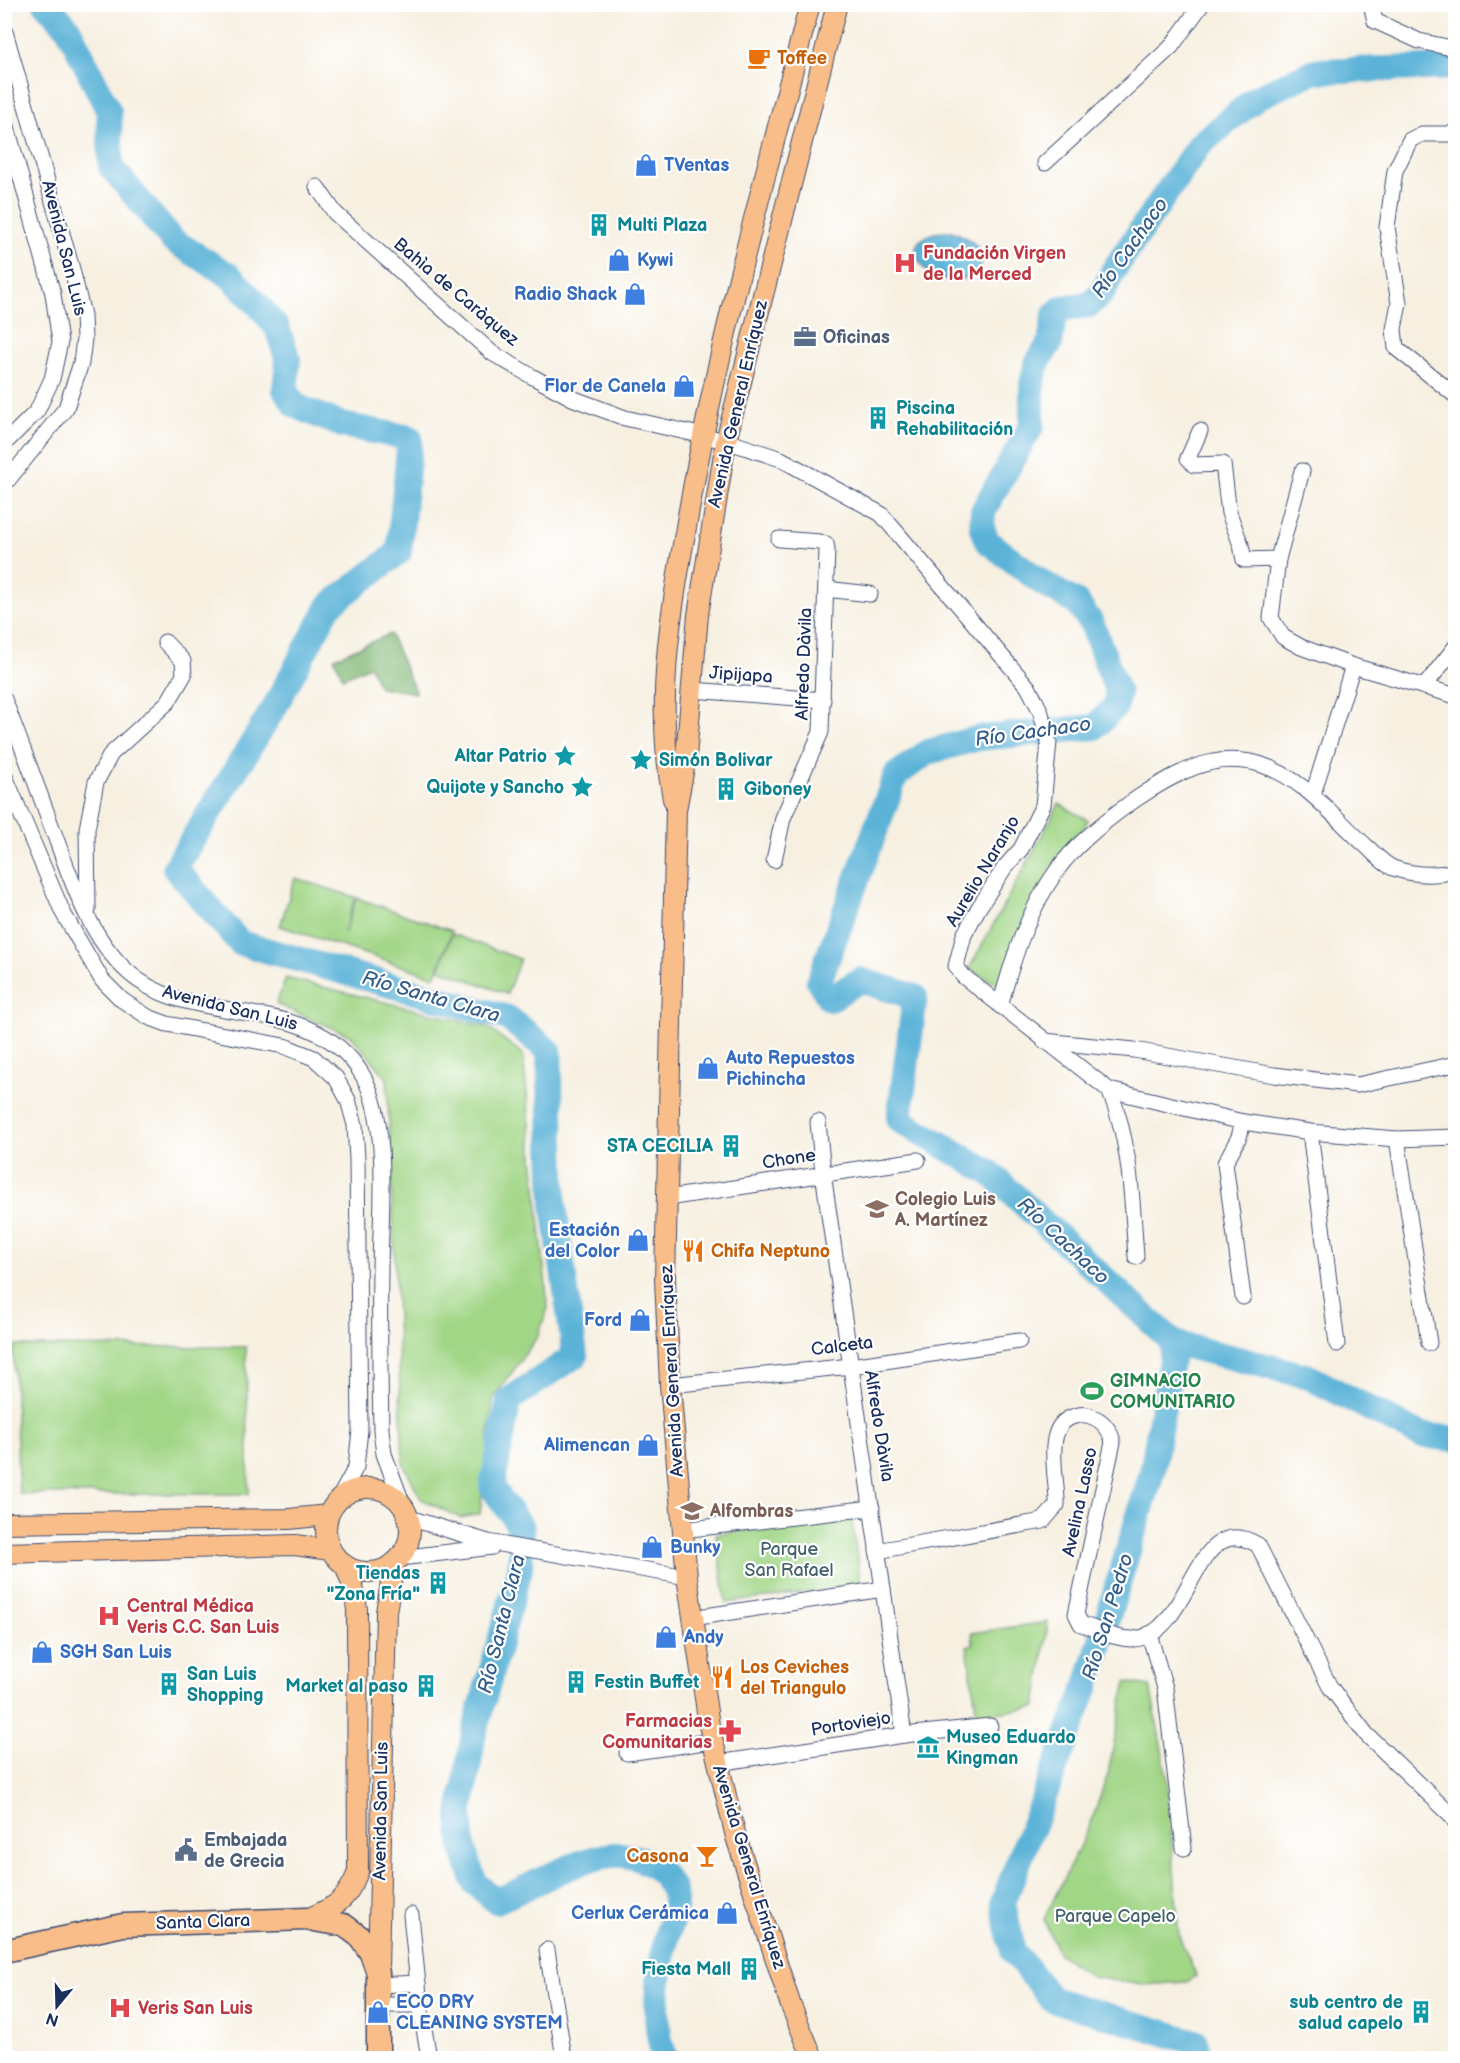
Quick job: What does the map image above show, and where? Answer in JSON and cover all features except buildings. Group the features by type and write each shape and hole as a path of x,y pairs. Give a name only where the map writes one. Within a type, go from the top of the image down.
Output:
{"highway":[{"name":"Santa Clara","path":"4,1951 77,1933 123,1925 307,1919 345,1925 360,1937 371,1953 378,1988"},
{"name":"Avenida San Luis","path":"378,1988 378,2058"}],"main road":[{"name":"Avenida General Enríquez","path":"675,810 665,755 665,687 671,613 703,436 749,240 810,4"},
{"name":"Avenida General Enríquez","path":"813,2058 791,2006 736,1837 712,1741 692,1618 682,1530 670,1385 665,1280 675,810 686,757 698,615 726,441 837,4"},
{"path":"749,240 775,246"},
{"path":"695,476 719,480"},
{"path":"4,1523 289,1520 333,1507 359,1488 372,1488 383,1490 406,1511 410,1532 408,1546 397,1561 378,1571 361,1572 345,1565 330,1550 325,1533 333,1507"},
{"path":"173,1522 173,1548"},
{"path":"4,1553 295,1545 330,1550"},
{"name":"Avenida San Luis","path":"378,1988 386,1611 397,1561"},
{"name":"Avenida San Luis","path":"307,1919 336,1906 350,1892 358,1872 357,1609 353,1586 345,1565"}],"street":[{"path":"1045,164 1171,47 1202,4"},
{"path":"1371,4 1375,21 1419,41 1455,49"},
{"name":"Avenida San Luis","path":"4,28 72,268 83,315 84,339 81,363 66,408 4,485"},
{"name":"Avenida San Luis","path":"4,116 53,294 60,342 52,379 37,411 4,444"},
{"path":"1455,135 1422,134 1410,140 1395,171 1387,227 1399,303 1394,329 1396,348 1455,396"},
{"name":"Bahìa de Caràquez","path":"317,187 335,213 492,353 572,398 625,418 726,441"},
{"path":"1200,431 1188,458 1194,465 1223,464 1229,513 1244,560 1278,559"},
{"name":"Aurelio Naranjo","path":"726,441 781,459 881,514 1028,687 1041,710 1049,742 1043,805 1021,849 1005,867 964,935 956,966 963,976 1043,1041 1109,1090 1243,1122 1310,1132 1397,1139 1455,1137"},
{"path":"1302,471 1278,559 1271,618 1283,638 1353,666 1455,696"},
{"name":"Alfredo Dàvila","path":"774,860 783,818 821,732 826,589 826,543 779,539"},
{"path":"826,589 870,594"},
{"path":"89,917 87,829 96,783 111,754 168,702 184,675 183,661 165,642"},
{"path":"1424,687 1455,646"},
{"path":"1313,794 1353,666"},
{"name":"Jipijapa","path":"692,690 823,700"},
{"name":"Avenida San Luis","path":"4,699 73,882 89,917 110,950 127,971 164,995 308,1028 338,1046 353,1061 371,1093 381,1140 381,1430 387,1464 406,1511"},
{"path":"1000,1006 1013,958 1035,905 1058,868 1089,834 1153,789 1192,768 1214,761 1260,764 1313,794 1390,867 1415,873 1441,874 1455,871"},
{"name":"Avenida San Luis","path":"4,774 63,913 102,980 122,1000 148,1017 167,1024 300,1051 314,1058 336,1078 348,1100 356,1125 359,1453 356,1467 333,1507"},
{"path":"1043,1041 1134,1050 1274,1075 1357,1085 1455,1064"},
{"path":"1109,1090 1119,1114 1133,1207 1136,1257"},
{"name":"Alfredo Dàvila","path":"818,1122 850,1366 904,1736"},
{"path":"1243,1122 1239,1137 1225,1163 1243,1297"},
{"path":"1310,1132 1337,1344"},
{"path":"1397,1139 1429,1343"},
{"name":"Chone","path":"667,1198 918,1160"},
{"path":"358,1316 380,1315"},
{"name":"Calceta","path":"670,1385 850,1366 1019,1341"},
{"name":"Avelina Lasso","path":"877,1551 1043,1521 1057,1505 1054,1446 1057,1428 1063,1420 1086,1414 1096,1418 1110,1431 1113,1443 1076,1614 1082,1624 1122,1638 1135,1639 1149,1635"},
{"path":"682,1530 872,1508"},
{"path":"406,1511 458,1534 509,1546 687,1577"},
{"path":"1184,1848 1165,1688 1149,1635 1175,1612 1203,1558 1217,1544 1233,1538 1245,1538 1258,1545 1330,1687 1367,1735 1451,1815 1455,1823"},
{"path":"397,1561 509,1546"},
{"path":"692,1618 883,1589"},
{"name":"Portoviejo","path":"718,1763 990,1726"},
{"path":"627,1753 712,1741"},
{"path":"411,1915 420,2005 429,2058"},
{"path":"547,1950 564,2058"},
{"path":"378,1988 418,1983"},
{"path":"378,1988 420,2005"}],"green space":[{"path":"390,634 416,693 379,687 370,666 343,678 334,658"},
{"path":"1059,804 1088,820 998,985 969,969"},
{"path":"295,878 355,897 344,933 357,898 452,931 435,977 280,926"},
{"path":"452,934 520,959 507,994 439,969"},
{"path":"286,978 487,1027 523,1054 548,1308 538,1336 493,1399 480,1514 460,1518 421,1499 403,1463 387,1078 351,1036 276,1004"},
{"path":"13,1346 246,1347 249,1494 19,1494"},
{"name":"Parque San Rafael","path":"851,1515 861,1585 726,1603 716,1534"},
{"path":"1048,1622 1036,1707 977,1716 967,1646 973,1644 972,1633"},
{"name":"Parque Capelo","path":"1126,1682 1150,1686 1167,1777 1179,1936 1196,1976 1187,1982 1142,1985 1092,1977 1058,1953 1044,1919 1091,1823 1108,1774"}],"water":[{"path":"952,231 973,243 981,254 981,265 973,274 961,279 946,280 931,274 919,261 916,247 920,241 931,234"}],"waterway":[{"name":"Río Santa Clara","path":"46,4 68,28 109,112 111,167 172,240 230,276 277,328 288,360 285,390 296,406 342,425 410,438 399,552 329,606 274,708 175,868 240,943 508,1018 549,1051 554,1205 575,1356 509,1400 492,1487 522,1529 520,1569 474,1733 460,1815 463,1849 475,1883 496,1901 577,1864 606,1856 629,1856 640,1859 659,1871 672,1889 675,1900 658,1984 658,2030 665,2058"},
{"name":"Río Cachaco","path":"1174,1343 989,1172 899,1120 915,997 860,980 830,999 819,981 896,775 928,752 979,738 1095,727 1115,707 1118,693 1092,624 1077,603 1041,582 987,541 982,528 983,511 1032,425 1032,384 1037,363 1050,343 1055,314 1062,308 1089,305 1103,292 1113,271 1199,145 1257,97 1315,71 1456,67"},
{"name":"Río San Pedro","path":"1201,2058 1195,2042 1051,1999 1013,1951 1003,1902 1087,1686 1152,1472 1174,1343 1307,1376 1420,1435 1456,1439"}],"place":[{"name":"Toffee","path":"759,58"},
{"name":"TVentas","path":"646,165"},
{"name":"Multi Plaza","path":"599,225"},
{"name":"Kywi","path":"619,260"},
{"name":"Fundación Virgen de la Merced","path":"905,263"},
{"name":"Radio Shack","path":"635,294"},
{"name":"Oficinas","path":"805,337"},
{"name":"Flor de Canela","path":"684,386"},
{"name":"Piscina Rehabilitación","path":"878,418"},
{"name":"Altar Patrio","path":"565,756"},
{"name":"Simón Bolivar","path":"641,760"},
{"name":"Quijote y Sancho","path":"582,787"},
{"name":"Giboney","path":"726,789"},
{"name":"Auto Repuestos Pichincha","path":"708,1068"},
{"name":"STA CECILIA","path":"731,1146"},
{"name":"Colegio Luis A. Martínez","path":"877,1209"},
{"name":"Estación del Color","path":"638,1240"},
{"name":"Chifa Neptuno","path":"693,1251"},
{"name":"Ford","path":"640,1320"},
{"name":"GIMNACIO COMUNITARIO","path":"1092,1391"},
{"name":"Alimencan","path":"648,1445"},
{"name":"Alfombras","path":"692,1511"},
{"name":"Bunky","path":"652,1547"},
{"name":"Tiendas \"Zona Fría\"","path":"438,1583"},
{"name":"Central Médica Veris C.C. San Luis","path":"109,1616"},
{"name":"Andy","path":"666,1637"},
{"name":"SGH San Luis","path":"42,1652"},
{"name":"Los Ceviches del Triangulo","path":"722,1677"},
{"name":"Festin Buffet","path":"576,1682"},
{"name":"San Luis Shopping","path":"169,1684"},
{"name":"Market al paso","path":"426,1686"},
{"name":"Farmacias Comunitarias","path":"730,1731"},
{"name":"Museo Eduardo Kingman","path":"928,1747"},
{"name":"Embajada de Grecia","path":"186,1850"},
{"name":"Casona","path":"707,1856"},
{"name":"Cerlux Cerámica","path":"727,1913"},
{"name":"Fiesta Mall","path":"749,1969"},
{"name":"Veris San Luis","path":"120,2008"},
{"name":"ECO DRY CLEANING SYSTEM","path":"378,2012"},
{"name":"sub centro de salud capelo","path":"1421,2012"}]}
